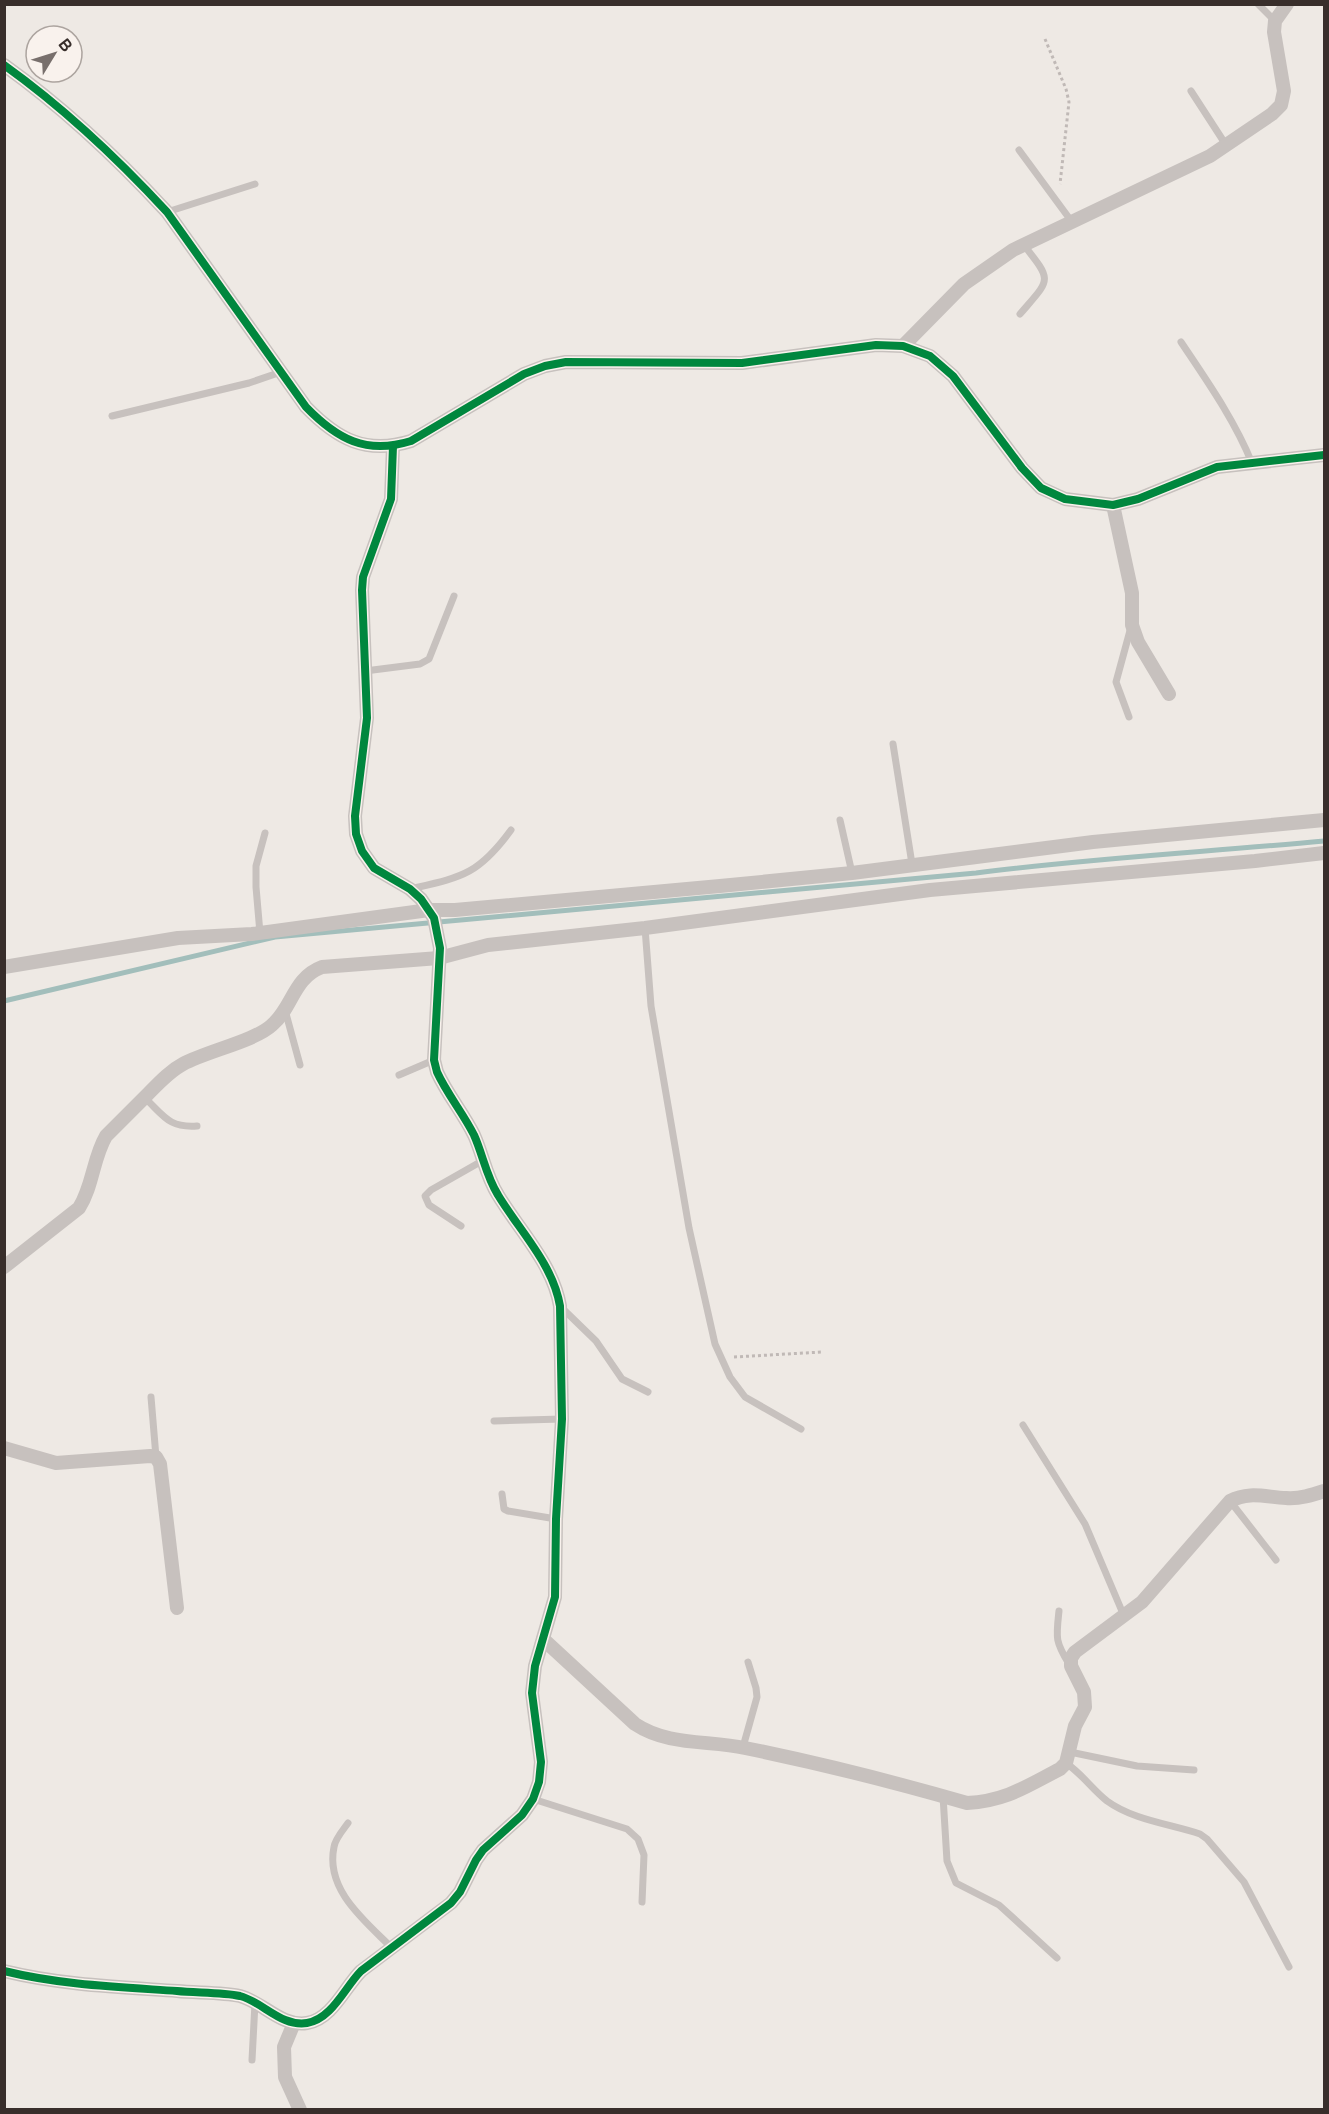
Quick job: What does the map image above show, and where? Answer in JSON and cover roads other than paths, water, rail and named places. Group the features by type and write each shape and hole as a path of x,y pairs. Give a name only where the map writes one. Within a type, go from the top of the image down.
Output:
{"street":[{"path":"903,346 964,284 1023,244 1192,165 1272,114 1281,105 1284,92 1274,32 1275,21 1287,4"},
{"path":"4,65 58,106 167,212 306,407 322,424 343,438 363,444 393,447 411,441 524,374 545,366 566,362 742,363 876,345 903,346 930,356 953,376 1022,468 1041,488 1065,499 1113,505 1138,499 1217,467 1324,455"},
{"path":"4,1971 55,1982 241,1996 294,2023 307,2023 319,2019 330,2010 356,1976 451,1903 460,1892 483,1850 522,1815 533,1799 539,1782 541,1762 532,1686 535,1666 555,1597 556,1519 562,1419 558,1290 550,1273 498,1194 482,1161 475,1138 437,1072 434,1060 439,953 431,914 410,889 374,868 362,851 356,834 355,816 366,734 363,577 391,499 393,447"},
{"path":"1113,505 1132,593 1132,625 1138,642 1169,694"},
{"path":"4,967 178,938 236,935 455,910 852,873 1093,842 1324,820"},
{"path":"4,1267 80,1208 86,1197 99,1147 106,1136 166,1076 181,1065 264,1031 285,1010 303,978 311,971 322,967 488,945 645,928 930,890 1324,853"},
{"path":"4,1449 56,1464 156,1457 160,1464 177,1608"},
{"path":"543,1640 635,1724 648,1733 664,1738 743,1747 967,1803 987,1802 1010,1796 1060,1769 1068,1758 1075,1726 1085,1707 1086,1700 1071,1666 1071,1658 1142,1602 1230,1501 1249,1494 1299,1498 1324,1491"},
{"path":"294,2023 284,2047 285,2077 300,2109"}],"lane":[{"path":"1258,4 1275,21"},
{"path":"1191,91 1226,145"},
{"path":"1019,150 1072,222"},
{"path":"167,212 255,184"},
{"path":"1020,314 1045,285 1040,266 1023,244"},
{"path":"1181,342 1226,410 1243,440 1252,463"},
{"path":"112,416 249,383 281,372"},
{"path":"365,671 420,664 429,659 454,596"},
{"path":"1129,717 1116,682 1132,625"},
{"path":"893,744 912,864"},
{"path":"840,820 852,873"},
{"path":"410,889 451,880 470,872 494,853 511,830"},
{"path":"256,933 256,866 265,833"},
{"path":"645,928 651,1006 689,1228 715,1344 730,1377 745,1397 801,1429"},
{"path":"285,1010 300,1065"},
{"path":"399,1075 434,1060"},
{"path":"145,1098 180,1127 197,1126"},
{"path":"461,1226 429,1204 425,1196 431,1190 482,1161"},
{"path":"560,1306 596,1341 622,1379 648,1392"},
{"path":"151,1397 156,1457"},
{"path":"494,1421 562,1419"},
{"path":"1023,1425 1084,1524 1124,1616"},
{"path":"502,1494 504,1509 508,1511 556,1519"},
{"path":"1230,1501 1276,1560"},
{"path":"1059,1611 1056,1637 1059,1648 1071,1666"},
{"path":"743,1747 757,1697 748,1662"},
{"path":"1068,1758 1194,1770"},
{"path":"1068,1758 1108,1801 1133,1814 1200,1834 1207,1839 1244,1882 1289,1967"},
{"path":"943,1796 947,1862 956,1883 999,1905 1057,1958"},
{"path":"533,1799 627,1829 633,1834 638,1839 644,1855 642,1902"},
{"path":"348,1823 334,1845 333,1862 336,1881 347,1902 392,1948"},
{"path":"252,2060 255,2003"}],"waterway":[{"path":"4,1001 275,937 1106,859 1324,841"}]}
